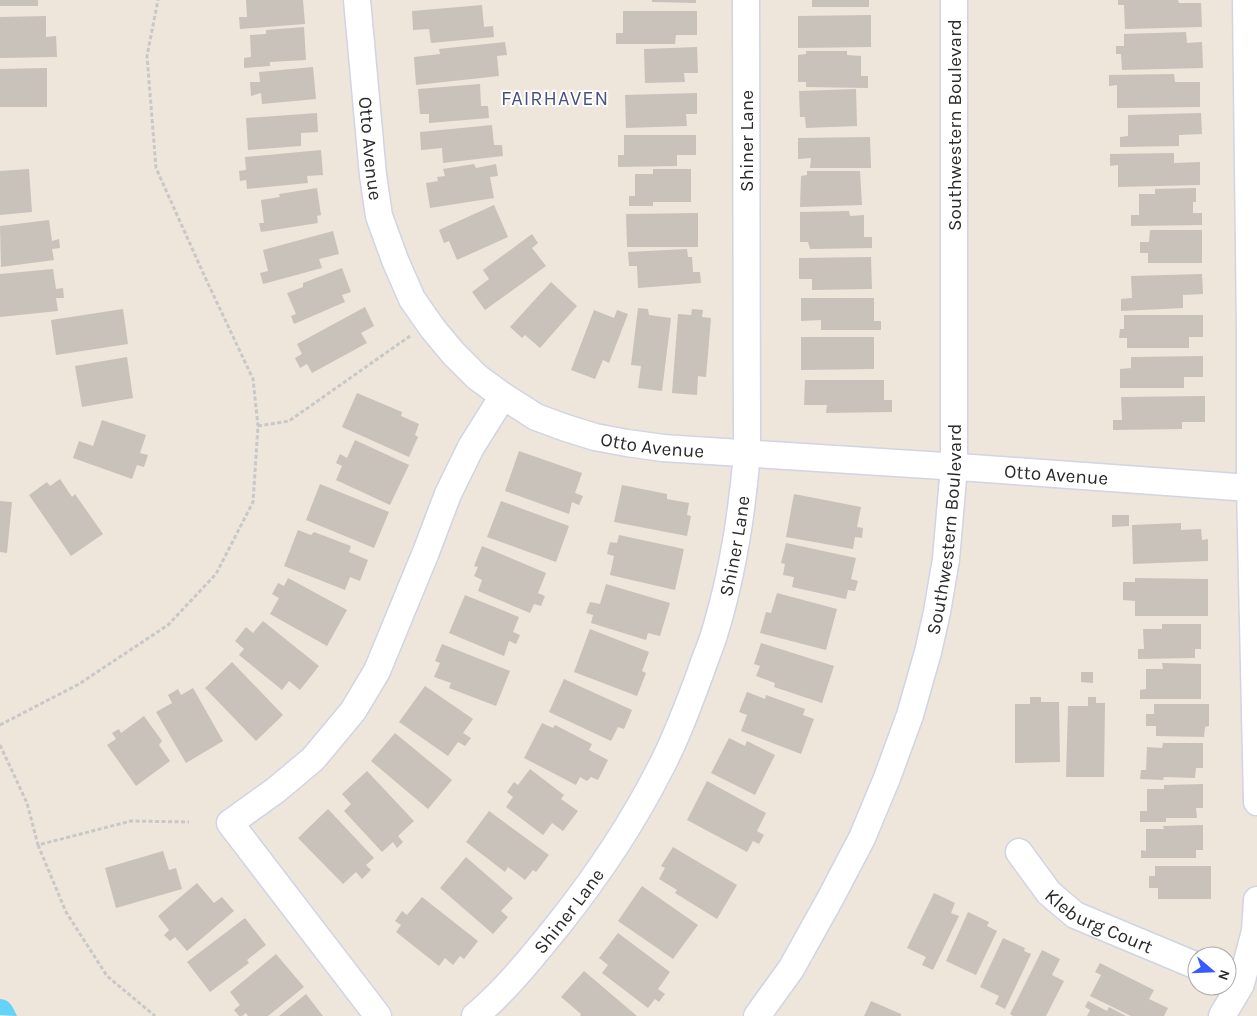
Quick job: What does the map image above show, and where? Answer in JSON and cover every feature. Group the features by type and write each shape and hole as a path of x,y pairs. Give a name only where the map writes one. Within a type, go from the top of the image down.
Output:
{"street":[{"name":"Otto Avenue","path":"357,0 372,175 380,216 395,260 412,299 453,353 477,377 502,396 536,417 595,437 663,448 1250,488"},
{"name":"Shiner Lane","path":"475,1016 527,963 576,903 620,840 660,768 689,703 714,635 728,580 747,453 746,0"},
{"name":"Southwestern Boulevard","path":"756,1016 791,969 862,838 910,715 937,612 946,558 954,467 954,0"},
{"path":"1246,0 1253,332 1250,488 1257,802"},
{"path":"378,1016 230,823 276,790 313,759 353,711 377,671 448,494 471,447 502,396"},
{"name":"Kleburg Court","path":"1019,852 1049,894 1075,915 1187,962"},
{"path":"1237,974 1256,931 1257,900"},
{"path":"1222,1016 1229,996"}],"path":[{"path":"0,725 79,684 168,625 216,574 253,502 258,426 253,379 156,168 147,56 158,0"},
{"path":"258,426 289,421 411,336"},
{"path":"0,745 26,803 38,845 66,912 106,976 155,1016"},
{"path":"38,845 130,821 189,822"}],"water":[{"path":"0,999 9,1002 17,1016 0,1015"}],"building":[{"path":"0,0 38,0 38,6 0,6"},
{"path":"246,0 303,0 305,24 240,29 239,17 247,17"},
{"path":"652,0 696,0 696,3 652,2"},
{"path":"812,0 869,0 869,7 812,7"},
{"path":"1118,0 1178,0 1179,3 1201,3 1202,27 1125,29 1124,5 1118,5"},
{"path":"482,5 484,27 493,26 494,37 431,43 429,29 413,30 412,11"},
{"path":"623,11 697,11 697,35 676,35 675,44 616,44 616,33 623,33"},
{"path":"871,15 871,47 798,48 798,16"},
{"path":"46,16 46,37 56,36 57,57 0,58 0,17"},
{"path":"304,27 306,60 270,62 270,66 244,68 244,58 251,57 250,35 266,34 266,30"},
{"path":"1186,32 1187,43 1202,42 1203,68 1122,70 1121,54 1116,54 1116,46 1124,46 1124,34"},
{"path":"505,42 507,55 497,56 499,76 416,85 414,57 440,54 439,49"},
{"path":"697,47 698,73 684,73 685,82 645,83 644,49"},
{"path":"806,51 847,51 847,55 861,56 861,76 868,76 868,88 806,87 806,82 798,82 798,55 806,54"},
{"path":"313,67 316,99 262,104 261,93 251,96 250,82 260,82 259,72"},
{"path":"47,68 47,107 0,107 0,69"},
{"path":"1174,74 1175,82 1200,82 1200,107 1117,108 1117,85 1109,86 1109,75"},
{"path":"480,84 481,106 488,106 489,118 429,123 429,114 420,114 418,89"},
{"path":"856,89 857,126 806,128 805,117 800,117 799,91"},
{"path":"697,93 697,114 686,114 687,126 626,128 625,95"},
{"path":"317,113 318,132 301,133 301,146 248,150 246,118"},
{"path":"1201,113 1202,134 1179,135 1179,146 1120,147 1120,137 1128,136 1128,115"},
{"path":"492,125 494,145 502,145 503,156 443,163 442,148 421,150 420,132"},
{"path":"624,135 696,135 696,155 677,155 677,166 618,167 618,155 624,155"},
{"path":"870,137 871,168 810,168 811,158 798,159 798,138"},
{"path":"321,150 323,175 307,176 308,183 247,189 246,180 240,181 239,171 246,170 245,157"},
{"path":"1174,153 1174,163 1200,162 1200,185 1118,187 1118,165 1110,166 1110,154"},
{"path":"474,164 476,168 496,164 498,176 490,177 494,198 430,208 426,183 438,181 437,177 445,176 443,169"},
{"path":"29,169 32,212 0,215 0,171"},
{"path":"653,169 691,169 691,202 653,202 653,206 629,206 629,196 635,196 635,174 653,174"},
{"path":"807,171 860,171 862,205 800,207 801,176 807,175"},
{"path":"317,188 321,215 317,216 318,223 261,232 259,223 264,223 261,200 280,197 279,194"},
{"path":"1196,188 1196,202 1193,202 1193,213 1202,213 1202,225 1131,226 1131,215 1139,215 1139,194 1155,194 1155,189"},
{"path":"494,205 508,237 457,260 449,241 444,243 439,230"},
{"path":"849,211 850,216 864,215 864,237 872,237 872,248 810,249 808,242 800,242 800,212"},
{"path":"698,213 698,247 627,247 626,214"},
{"path":"49,220 52,241 59,239 60,248 52,249 54,260 1,267 0,226"},
{"path":"1150,230 1202,230 1202,263 1148,263 1148,253 1140,253 1140,242 1149,242"},
{"path":"333,231 339,254 319,259 322,268 263,284 260,273 268,271 263,250"},
{"path":"532,234 538,243 532,248 546,266 485,310 472,292 489,279 483,270"},
{"path":"687,249 688,257 692,257 693,272 700,272 701,283 638,288 637,266 629,266 628,252"},
{"path":"871,257 872,289 812,290 812,279 799,279 799,258"},
{"path":"342,268 351,292 342,295 345,302 294,324 291,316 296,314 287,293 303,287 303,283"},
{"path":"53,269 56,289 63,288 64,298 56,298 58,311 0,317 0,274"},
{"path":"1202,274 1203,294 1183,295 1183,308 1121,311 1121,299 1132,298 1131,276"},
{"path":"551,282 577,306 540,348 525,335 522,338 510,327"},
{"path":"801,298 874,298 874,321 881,321 881,330 821,330 821,320 801,321"},
{"path":"365,307 374,326 361,333 367,343 312,373 307,364 300,368 295,358 302,354 297,344"},
{"path":"638,308 648,309 649,315 671,318 662,391 638,388 641,366 631,365"},
{"path":"123,309 128,344 56,355 51,320"},
{"path":"692,309 703,310 702,317 711,318 706,377 698,376 697,395 672,393 678,314 691,315"},
{"path":"594,310 614,318 617,310 628,314 609,363 603,360 595,379 571,370"},
{"path":"1124,315 1203,315 1203,337 1189,337 1189,348 1127,348 1127,338 1119,338 1120,329 1124,329"},
{"path":"801,337 874,337 874,369 801,370"},
{"path":"1203,356 1203,377 1184,377 1184,388 1120,388 1120,369 1131,368 1131,357"},
{"path":"127,357 133,398 82,407 75,366"},
{"path":"805,380 884,380 884,400 892,400 892,412 826,413 827,405 804,405"},
{"path":"357,393 402,412 401,416 419,424 415,435 418,437 409,457 342,427"},
{"path":"1205,396 1205,422 1182,422 1182,429 1113,430 1113,420 1122,420 1121,397"},
{"path":"102,420 146,435 140,453 148,455 144,467 137,465 132,479 73,458 79,441 93,446"},
{"path":"355,440 409,465 390,505 336,480 342,466 336,463 340,454 347,458"},
{"path":"519,451 582,473 575,493 583,496 579,505 572,502 569,514 505,491"},
{"path":"60,479 72,497 75,494 103,534 71,556 29,495 47,482 50,486"},
{"path":"320,484 389,512 374,548 306,520"},
{"path":"622,485 667,494 667,499 689,503 687,515 691,516 687,536 614,522"},
{"path":"794,494 861,507 857,527 863,528 862,538 855,537 853,549 786,537"},
{"path":"0,501 12,502 7,553 0,552"},
{"path":"501,501 569,526 556,562 487,537"},
{"path":"1112,515 1129,515 1129,526 1112,527"},
{"path":"1181,523 1181,530 1201,529 1202,540 1208,539 1208,561 1133,564 1132,525"},
{"path":"298,530 311,535 314,532 351,546 349,552 368,560 360,581 350,577 345,590 284,566"},
{"path":"619,535 684,549 675,590 610,575 614,556 607,554 610,542 617,543"},
{"path":"786,543 856,558 851,579 858,581 855,591 848,590 846,599 792,587 794,577 783,575 785,564 781,563"},
{"path":"482,546 546,573 538,593 545,596 541,606 534,604 530,613 478,591 482,580 474,576 478,567 474,566"},
{"path":"288,578 347,610 327,646 270,614 279,598 272,594 278,583 284,586"},
{"path":"1135,578 1208,579 1208,616 1135,616 1135,601 1123,600 1123,582 1135,582"},
{"path":"606,584 670,603 660,636 648,633 646,640 591,623 593,615 586,613 590,602 600,604"},
{"path":"777,593 837,609 826,650 760,633 766,612 771,613"},
{"path":"465,595 519,617 513,632 520,635 516,644 509,641 504,656 449,633"},
{"path":"263,621 319,666 300,690 289,681 282,690 239,655 244,649 235,641 246,627 253,633"},
{"path":"1162,624 1201,624 1201,649 1195,649 1195,658 1138,659 1138,649 1144,649 1143,629 1162,629"},
{"path":"590,629 649,652 642,671 646,673 637,696 574,672"},
{"path":"761,643 834,666 822,703 774,687 775,683 756,676 760,666 754,664"},
{"path":"442,644 510,671 496,706 449,688 451,683 434,677 440,663 435,661"},
{"path":"232,662 283,715 256,741 205,688"},
{"path":"1162,663 1201,664 1201,699 1140,699 1140,690 1146,689 1146,669 1163,669"},
{"path":"1081,672 1093,672 1093,683 1081,682"},
{"path":"564,679 632,710 624,729 618,727 611,741 549,712"},
{"path":"425,686 473,719 463,733 471,738 465,746 458,742 448,756 399,722"},
{"path":"193,688 223,741 186,763 156,712 172,703 168,695 178,689 181,695"},
{"path":"747,692 765,699 766,695 805,709 803,715 814,719 801,754 741,731 747,715 739,712"},
{"path":"1030,697 1041,697 1041,702 1059,702 1060,762 1015,763 1015,704 1030,704"},
{"path":"1088,697 1096,697 1096,703 1105,703 1104,777 1066,777 1068,706 1088,706"},
{"path":"1154,704 1209,704 1209,726 1205,727 1204,737 1156,736 1156,726 1146,726 1146,714 1154,714"},
{"path":"144,716 162,741 159,745 170,761 136,786 107,745 116,739 112,733 119,729 121,733"},
{"path":"542,723 553,728 555,725 592,744 589,750 608,760 598,780 591,777 587,781 580,777 576,785 524,758"},
{"path":"395,733 452,780 428,809 371,761"},
{"path":"729,738 745,746 747,741 775,755 755,795 711,773"},
{"path":"1163,743 1203,743 1203,768 1196,768 1195,778 1164,777 1163,780 1140,779 1141,770 1146,770 1147,747 1162,748"},
{"path":"530,769 564,795 561,799 578,811 563,831 552,823 543,835 506,807 513,797 507,792 514,782 518,785"},
{"path":"367,771 414,821 398,836 403,842 397,848 393,842 382,852 344,811 351,804 342,794"},
{"path":"707,781 766,813 757,831 764,835 759,844 753,841 747,852 687,820"},
{"path":"1203,784 1203,808 1196,808 1197,818 1166,818 1166,822 1140,822 1140,811 1147,811 1147,789 1164,789 1164,785"},
{"path":"328,809 374,858 366,865 371,870 362,879 356,872 343,884 298,838"},
{"path":"489,811 549,855 536,872 533,870 525,880 508,867 505,872 466,842"},
{"path":"1203,825 1203,850 1196,850 1196,858 1141,858 1141,850 1146,851 1146,829 1164,829 1163,826"},
{"path":"673,847 737,885 717,919 675,893 677,890 659,879 665,868 661,866"},
{"path":"163,851 169,870 176,868 182,889 116,908 105,868"},
{"path":"466,857 513,898 501,911 508,917 493,934 440,888"},
{"path":"1155,866 1211,866 1211,899 1158,899 1158,888 1149,888 1149,876 1155,876"},
{"path":"197,883 214,903 222,897 234,911 187,951 175,937 170,941 164,935 169,930 158,916"},
{"path":"642,886 698,925 673,959 618,921"},
{"path":"934,893 955,903 951,913 959,916 933,970 922,965 926,957 907,948"},
{"path":"422,897 478,941 464,959 460,956 453,965 445,958 439,966 396,932 401,925 395,921 402,911 407,915"},
{"path":"968,912 989,922 987,926 997,931 976,975 946,961"},
{"path":"245,918 266,945 247,960 249,963 210,992 187,962"},
{"path":"618,933 670,972 658,989 665,994 659,1002 655,999 648,1008 602,973 608,965 599,958"},
{"path":"1003,938 1025,948 1024,951 1031,954 1005,1009 995,1004 999,996 980,987"},
{"path":"1042,950 1060,959 1052,975 1064,981 1046,1016 1013,1016 1010,1014"},
{"path":"276,954 304,987 268,1016 248,1016 246,1013 239,1016 234,1010 240,1005 230,992"},
{"path":"1100,963 1154,990 1149,999 1168,1008 1164,1016 1131,1016 1090,996 1101,975 1095,972"},
{"path":"584,971 637,1016 580,1016 581,1014 561,997"},
{"path":"306,994 323,1016 279,1016"},
{"path":"871,1001 901,1014 901,1016 864,1016"},
{"path":"1088,1001 1107,1011 1109,1007 1126,1016 1087,1016 1090,1010 1085,1007"}],"district":[{"name":"FAIRHAVEN","path":"555,98"}]}
